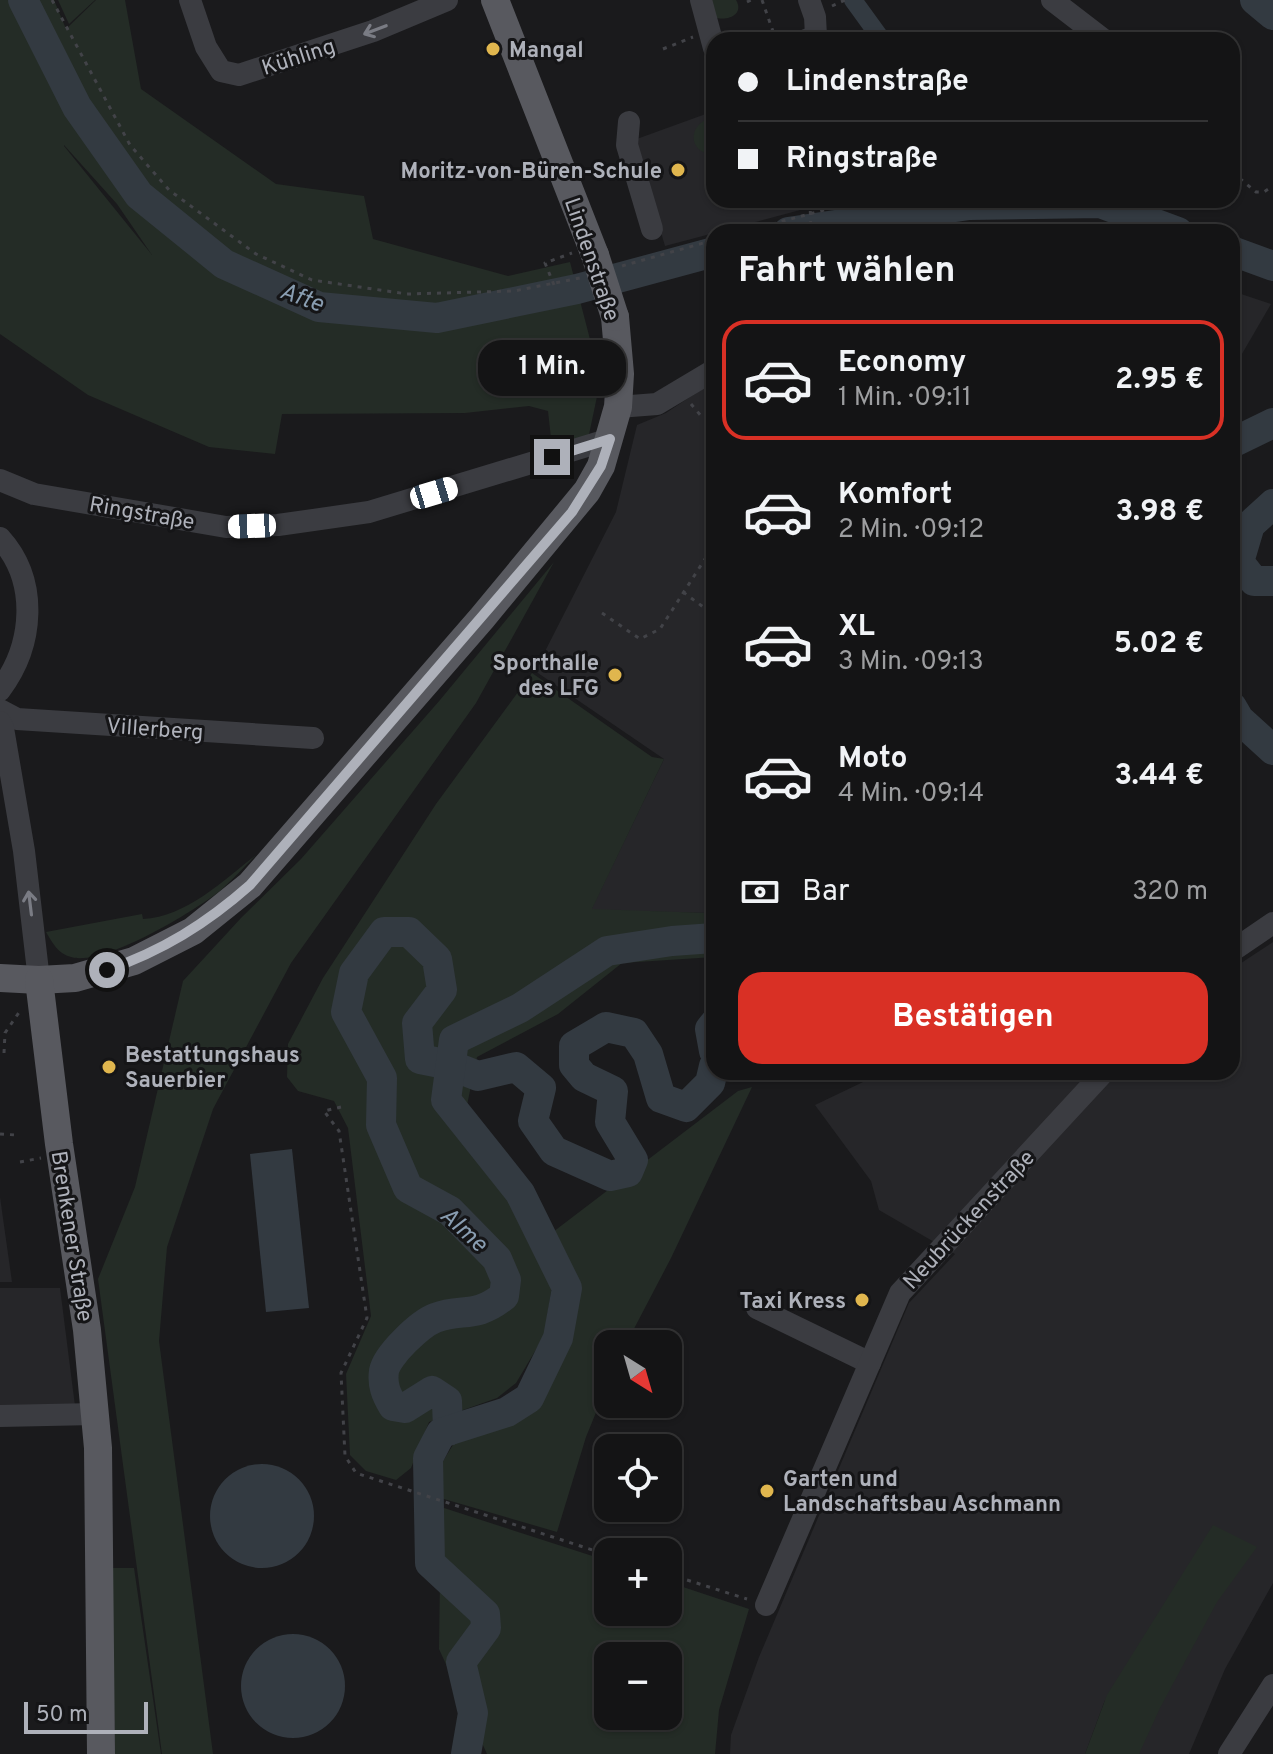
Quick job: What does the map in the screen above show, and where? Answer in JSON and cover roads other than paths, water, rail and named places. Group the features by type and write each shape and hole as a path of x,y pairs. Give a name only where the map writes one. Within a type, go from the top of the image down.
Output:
{"main road":[{"name":"Lindenstraße","path":"0,978 75,978 134,961 193,931 250,885 572,512 601,466 618,407 620,374 615,317 495,0"},
{"name":"Brenkener Straße","path":"39,980 59,1144 87,1330 98,1448 101,1754"}],"street":[{"name":"Kühling","path":"190,0 206,47 221,71 239,75 373,31 447,0"},
{"path":"701,0 710,32"},
{"path":"809,0 816,32"},
{"path":"1052,0 1094,32"},
{"path":"629,122 627,145 652,229"},
{"path":"618,407 657,404 706,375"},
{"name":"Ringstraße","path":"0,480 34,494 226,527 278,525 369,512 610,439"},
{"path":"0,538 19,565 26,583 29,613 23,642 0,690"},
{"name":"Villerberg","path":"0,710 17,719 313,738"},
{"name":"Brenkener Straße","path":"0,722 24,851 39,980"},
{"path":"1240,946 1273,923"},
{"name":"Neubrückenstraße","path":"766,1605 900,1293 1097,1080"},
{"path":"757,1308 870,1363"},
{"path":"0,1416 95,1414"},
{"path":"1229,1754 1273,1685"}],"waterway":[{"name":"Afte","path":"23,0 77,107 139,195 224,264 319,307 437,318 577,289 706,254"},
{"path":"853,0 876,32"},
{"name":"Alme","path":"1255,0 1273,15"},
{"name":"Afte","path":"842,224 949,208"},
{"name":"Afte","path":"1113,208 1156,224"},
{"name":"Afte","path":"1240,254 1273,266"},
{"name":"Alme","path":"1240,439 1273,423"},
{"name":"Alme","path":"1240,559 1250,525 1273,504"},
{"name":"Alme","path":"1240,563 1254,581 1273,581"},
{"name":"Alme","path":"1240,720 1273,750"},
{"name":"Alme","path":"448,1431 447,1401 432,1391 405,1408 393,1406 384,1385 386,1364 405,1341 429,1321 445,1315 476,1311 494,1303 504,1296 506,1280 497,1259 450,1211 408,1188 381,1125 382,1078 346,1012 354,973 384,932 409,932 437,959 442,990 417,1023 420,1059 450,1065 478,1076 516,1067 541,1088 533,1121 554,1151 610,1176 628,1172 633,1160 610,1122 613,1091 584,1077 574,1065 574,1046 606,1027 634,1033 648,1054 661,1098 686,1107 711,1080"},
{"name":"Alme","path":"466,1754 473,1713 461,1662 486,1628 485,1614 430,1563 428,1458 441,1433 507,1412 529,1398 558,1338 567,1288 520,1193 446,1100 454,1040 520,1008 607,951 706,939"}],"place":[{"name":"Mangal","path":"493,49"},
{"name":"Moritz-von-Büren-Schule","path":"678,170"},
{"name":"Sporthalle des LFG","path":"615,675"},
{"name":"Bestattungshaus Sauerbier","path":"109,1067"},
{"name":"Taxi Kress","path":"862,1300"},
{"name":"Garten und Landschaftsbau Aschmann","path":"767,1491"}]}
